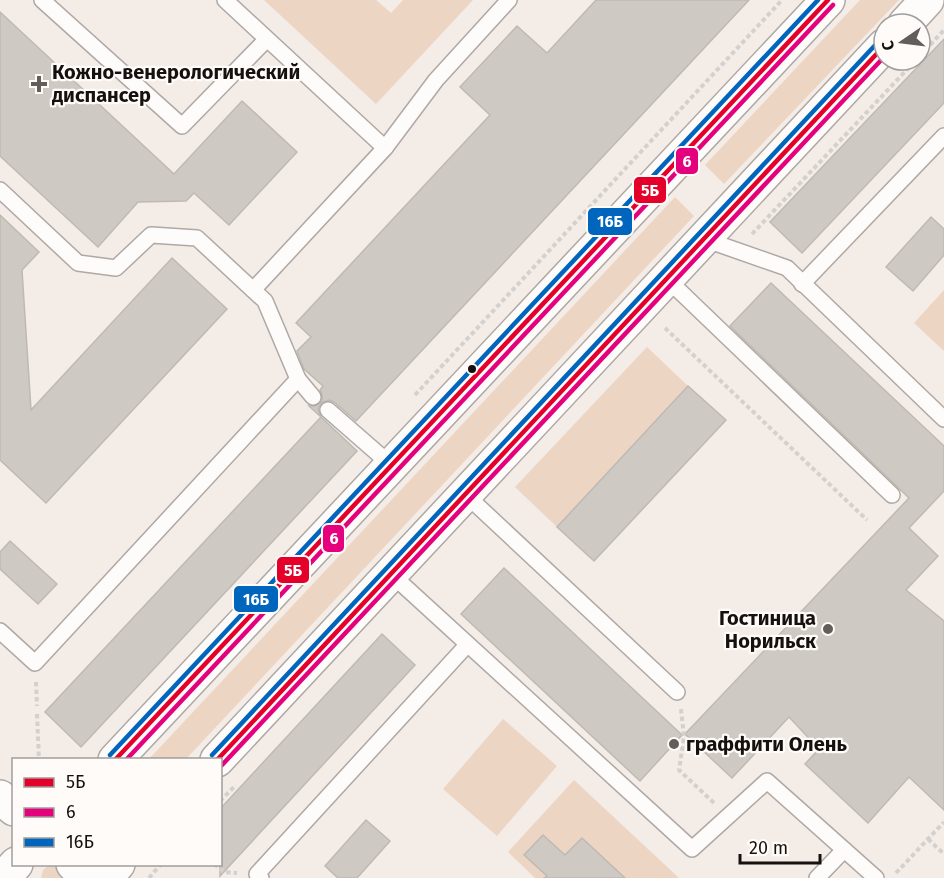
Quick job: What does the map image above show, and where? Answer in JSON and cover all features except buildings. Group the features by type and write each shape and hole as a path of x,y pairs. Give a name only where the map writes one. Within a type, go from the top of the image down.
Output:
{"street":[{"path":"116,758 828,0"},
{"path":"916,12 927,0"},
{"path":"218,758 872,59"},
{"path":"0,797 12,807"},
{"path":"75,866 87,878"},
{"path":"106,878 116,866"}],"lane":[{"path":"42,0 182,126 266,40"},
{"path":"225,0 385,148"},
{"path":"254,290 385,148 435,80 509,0"},
{"path":"802,284 944,136"},
{"path":"0,190 78,263 116,268 151,235 197,238 265,301 298,379 313,397"},
{"path":"704,239 786,268 944,419"},
{"path":"667,279 892,495"},
{"path":"0,631 35,663 298,379"},
{"path":"328,410 391,465"},
{"path":"465,494 677,692"},
{"path":"391,574 692,849 767,781 876,878"},
{"path":"261,878 257,874 467,645"},
{"path":"818,878 844,850"}],"path":[{"path":"932,43 944,30"},
{"path":"665,328 867,520"},
{"path":"677,692 684,737 679,770 728,816"},
{"path":"36,694 37,706"},
{"path":"36,714 39,758"},
{"path":"891,878 944,822"},
{"path":"928,839 944,854"},
{"path":"149,878 159,866"}],"shaded area":[{"path":"264,0 376,0 391,13 403,0 473,0 376,104"},
{"path":"860,0 899,0 888,12 872,12 872,28 724,184 705,165"},
{"path":"675,197 694,216 187,758 150,758"},
{"path":"944,290 944,351 914,323"},
{"path":"647,347 688,386 557,527 515,487"},
{"path":"503,719 557,766 497,836 443,789"},
{"path":"574,780 679,878 625,878 582,838 565,855 543,835 525,855 546,875 544,878 535,878 508,852"},
{"path":"48,866 64,866 70,878 41,878 43,870"}],"transit line":[{"name":"16Б","path":"110,755 818,0"},
{"name":"5Б","path":"117,758 828,0"},
{"name":"6","path":"128,758 833,5"},
{"name":"16Б","path":"212,755 872,48"},
{"name":"5Б","path":"219,758 872,59"},
{"name":"6","path":"222,765 872,70"}],"place":[{"name":"Кожно-венерологический диспансер","path":"39,84"},
{"name":"Гостиница Норильск","path":"828,629"},
{"name":"граффити Олень","path":"674,744"}]}
